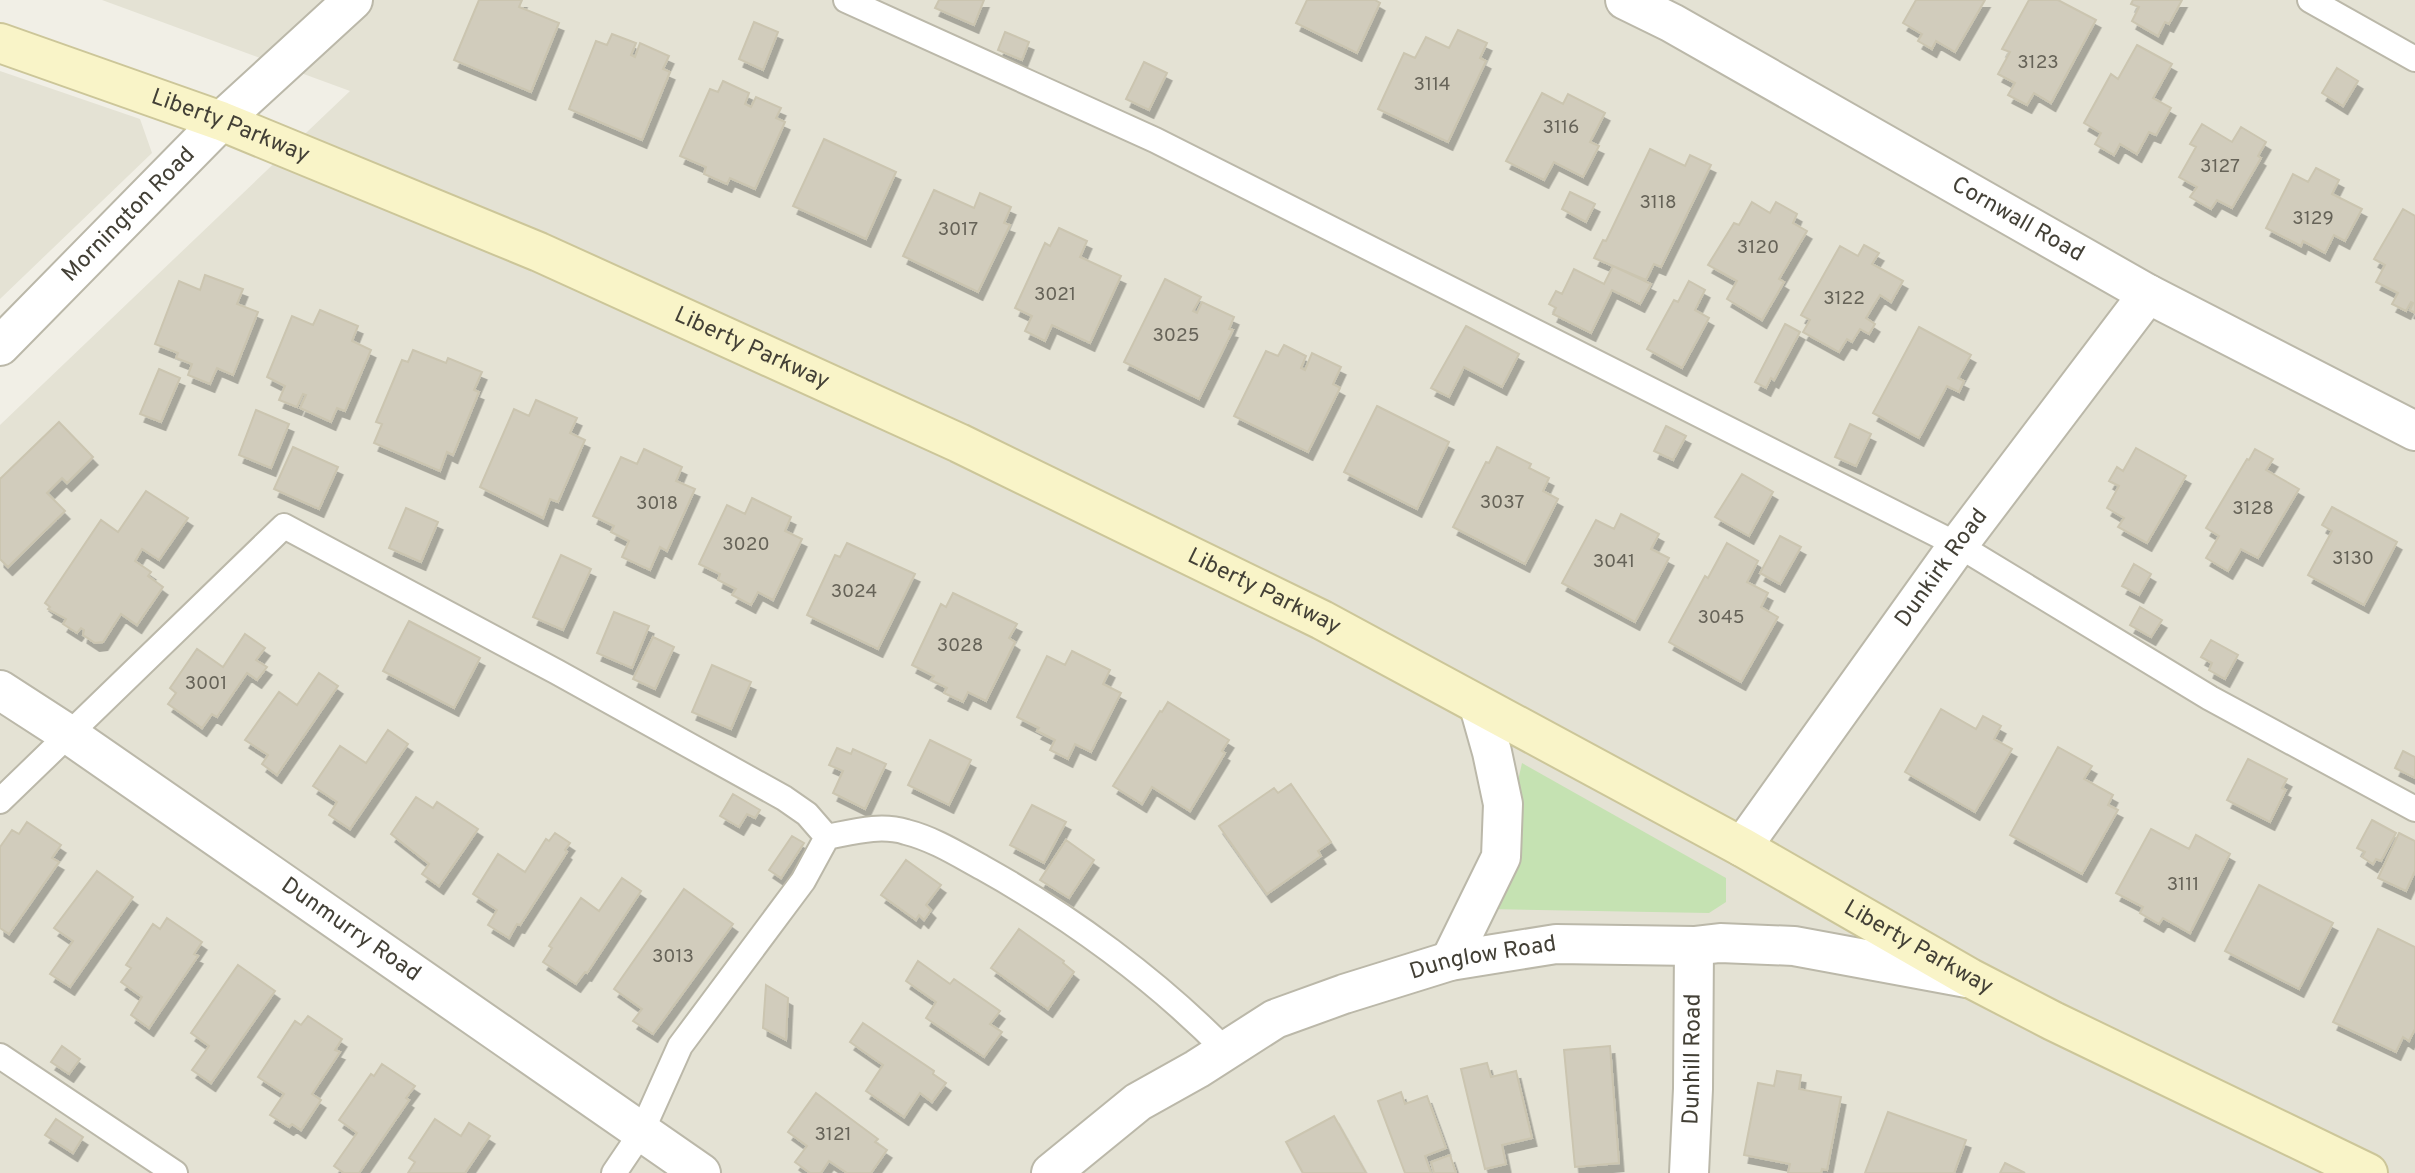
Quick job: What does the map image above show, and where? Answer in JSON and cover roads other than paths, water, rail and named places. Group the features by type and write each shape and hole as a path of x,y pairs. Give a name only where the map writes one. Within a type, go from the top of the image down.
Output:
{"street":[{"name":"Mornington Road","path":"0,346 221,121 354,0"},
{"name":"Cornwall Road","path":"1625,0 1672,23 2148,294 2415,431"},
{"name":"Liberty Parkway","path":"0,43 221,121 539,252 946,438 1322,620 1742,847 1970,978 2368,1173"},
{"name":"Dunkirk Road","path":"1742,847 1958,545 2148,294"},
{"name":"Dunmurry Road","path":"0,690 68,734 701,1173"},
{"path":"1450,961 1501,857 1503,804 1479,706"},
{"name":"Dunglow Road","path":"1051,1173 1138,1102 1275,1019 1450,961 1556,944 1694,946 1720,943 1794,946 1970,978"},
{"name":"Dunhill Road","path":"1689,1173 1693,1089 1694,946"}],"lane":[{"path":"846,0 1155,140 1958,545 2210,698 2415,809"},
{"path":"2310,0 2415,59"},
{"path":"0,801 284,526 783,798 807,814 827,837"},
{"path":"614,1173 641,1133 680,1046 803,881 827,837 871,828 904,831 931,841 1007,882 1090,935 1199,1023 1226,1051"},
{"path":"0,1056 175,1173"}]}
